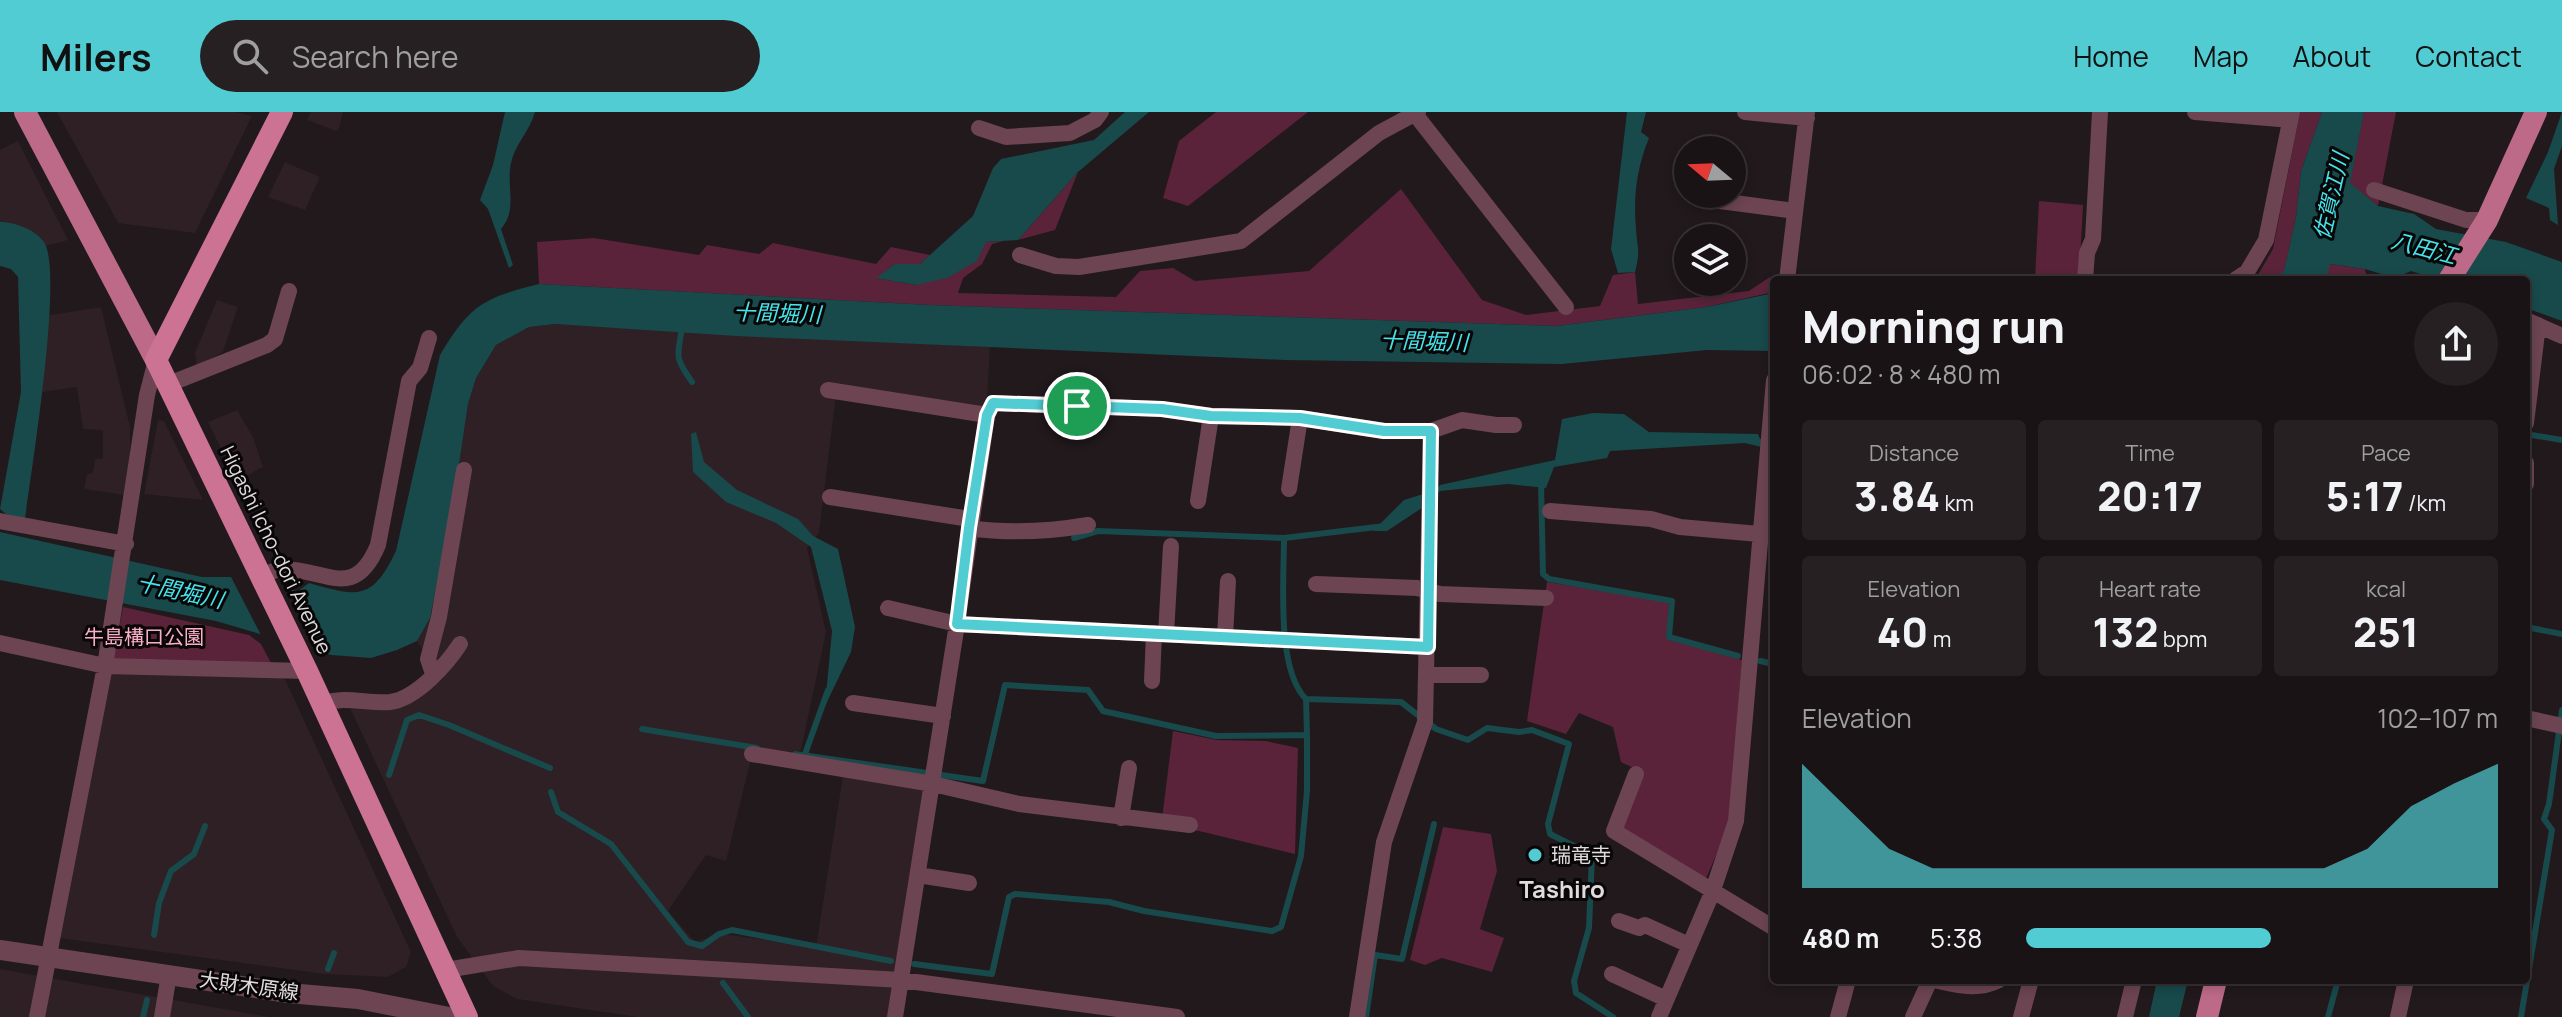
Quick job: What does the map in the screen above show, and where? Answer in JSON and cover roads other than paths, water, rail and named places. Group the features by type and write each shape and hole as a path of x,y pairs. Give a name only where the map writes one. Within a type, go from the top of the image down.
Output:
{"highway":[{"path":"156,360 282,112"},
{"name":"Higashi Icho-dori Avenue","path":"156,360 304,664 467,1017"}],"main road":[{"name":"Higashi Icho-dori Avenue","path":"25,112 156,360"},
{"path":"2452,276 2487,220 2536,112"},
{"path":"2207,1017 2215,984"}],"street":[{"path":"979,128 1006,137 1070,133 1095,120 1101,112"},
{"path":"1745,112 1807,115 1787,276"},
{"path":"2085,276 2087,253 2093,239 2100,112"},
{"path":"2195,112 2291,116 2266,240 2247,272 2241,276"},
{"path":"1020,255 1056,266 1079,267 1241,241 1379,133 1416,113 1566,307"},
{"path":"2374,190 2466,220 2487,220"},
{"path":"1746,204 1795,211"},
{"path":"169,384 275,339 289,291"},
{"path":"2530,356 2532,322 2562,336"},
{"path":"260,578 277,570 346,579 359,575 371,563 378,545 409,381 420,368 429,338"},
{"path":"37,1017 105,666 147,395 156,360"},
{"path":"828,390 987,415"},
{"path":"895,1017 987,415 993,403 1300,418 1384,431 1431,431 1462,420 1514,425"},
{"path":"1198,501 1211,416"},
{"path":"1289,489 1300,418"},
{"path":"1659,1017 1712,893 1736,821 1766,571 1759,534 1770,423"},
{"path":"1357,1017 1384,842 1425,717 1431,431"},
{"path":"433,674 428,659 439,617 464,470"},
{"path":"830,497 998,532 1047,532 1088,525"},
{"path":"1550,511 1651,519 1680,527 1759,534"},
{"path":"0,521 125,548"},
{"path":"1152,681 1171,546"},
{"path":"1225,637 1228,581"},
{"path":"1316,584 1417,588 1440,594 1546,598"},
{"path":"888,608 947,619 957,624 1428,647"},
{"path":"0,643 105,666 304,664"},
{"path":"322,704 338,698 389,702 407,698 445,667 460,644"},
{"path":"1427,675 1481,675"},
{"path":"853,703 943,716"},
{"path":"2530,719 2558,725"},
{"path":"752,754 934,776 1019,804 1190,825"},
{"path":"1121,818 1129,768"},
{"path":"1636,774 1614,831 1770,926"},
{"path":"918,875 969,883"},
{"path":"1619,921 1639,928 1645,925 1689,945"},
{"name":"大財木原線","path":"0,950 288,993 358,999 449,1017"},
{"path":"446,970 519,958 901,980 1177,1017"},
{"path":"162,1017 169,974"},
{"path":"1612,974 1666,999"},
{"path":"1838,1017 1847,984"},
{"path":"1913,1017 1930,984"},
{"path":"1960,984 1968,987 1992,984"},
{"path":"2021,1017 2030,984"},
{"path":"2125,1017 2133,984"},
{"path":"2398,1017 2405,984"}],"water":[{"path":"505,112 535,112 511,163 509,214 501,229 513,265 509,268 488,209 480,200 493,165"},
{"path":"1125,112 1149,112 1078,172 1018,240 986,242 977,261 947,278 916,285 876,278 895,264 920,264 973,216 993,168 1001,159 1094,140"},
{"path":"1627,112 1646,112 1641,132 1649,138 1641,160 1636,194 1637,265 1635,272 1618,273 1611,249"},
{"path":"2322,112 2364,112 2350,183 2378,206 2414,214 2436,229 2506,242 2562,262 2562,321 2530,309 2530,276 2427,276 2411,271 2400,276 2388,276 2330,264 2327,276 2277,276 2284,271 2296,217 2301,171"},
{"path":"2562,112 2562,146 2554,169 2558,225 2550,220 2549,208 2526,198 2548,152"},
{"path":"0,222 18,225 35,233 44,242 49,261 48,331 25,519 6,514 0,509 21,392 18,277 11,269 0,266"},
{"name":"十間堀川","path":"539,284 929,305 1557,326 1706,307 1770,294 1770,351 1707,350 1562,364 1285,360 736,336 555,324 529,327 496,345 476,378 468,404 454,498 430,618 417,641 371,658 331,655 216,621 0,580 0,532 202,577 230,577 298,591 309,583 352,592 371,587 396,551 440,355 470,314 504,294"},
{"path":"1593,413 1624,414 1649,432 1758,434 1760,439 1770,440 1770,449 1745,443 1610,451 1607,458 1554,467 1546,488 1508,484 1440,491 1426,501 1425,506 1387,531 1373,531 1404,500 1436,490 1440,485 1555,460 1562,419"},
{"path":"696,432 704,462 737,490 798,519 813,536 838,549 855,627 851,652 825,706 832,631 811,547 776,523 726,502 693,472 691,434"},
{"path":"2156,984 2187,984 2179,1017 2149,1017"}],"waterway":[{"path":"682,327 678,356 692,382"},
{"path":"2530,435 2562,440"},
{"path":"1541,482 1543,574 1549,579 1672,601 1669,637 1738,656"},
{"path":"795,754 983,781 1005,685 1088,690 1103,711 1216,736 1307,735 1306,699 1296,685 1286,646 1284,538 1385,526"},
{"path":"1074,538 1098,531 1284,538"},
{"path":"2530,628 2562,634"},
{"path":"1760,661 1770,663"},
{"path":"805,754 828,690"},
{"path":"1306,699 1401,702 1436,729 1468,740 1487,728 1519,732 1532,730 1569,744 1548,824 1550,834 1592,855 1589,928 1574,981 1576,993 1613,1017"},
{"path":"2530,963 2552,830 2544,819 2549,804 2562,710"},
{"path":"389,775 407,720 419,715 550,768"},
{"path":"642,729 757,748"},
{"path":"914,964 992,974 1009,897 1015,894 1109,902 1144,911 1272,931 1281,927 1301,856 1307,791 1307,735"},
{"path":"551,792 558,812 611,844 688,942 702,946 719,934 732,930 891,961"},
{"path":"1366,1017 1375,955 1402,959 1434,824"},
{"path":"154,935 159,903 171,871 194,854 205,826"},
{"path":"328,969 334,953"},
{"path":"723,983 748,1017"},
{"path":"2328,1017 2337,984"},
{"path":"2521,1017 2526,984"},
{"path":"143,1017 147,1000"}],"place":[{"name":"瑞竜寺","path":"1535,855"}],"district":[{"name":"Tashiro","path":"1562,890"}],"water label":[{"name":"佐賀江川","path":"2331,196"},
{"name":"八田江","path":"2424,248"}],"park label":[{"name":"牛島構口公園","path":"144,637"}]}
